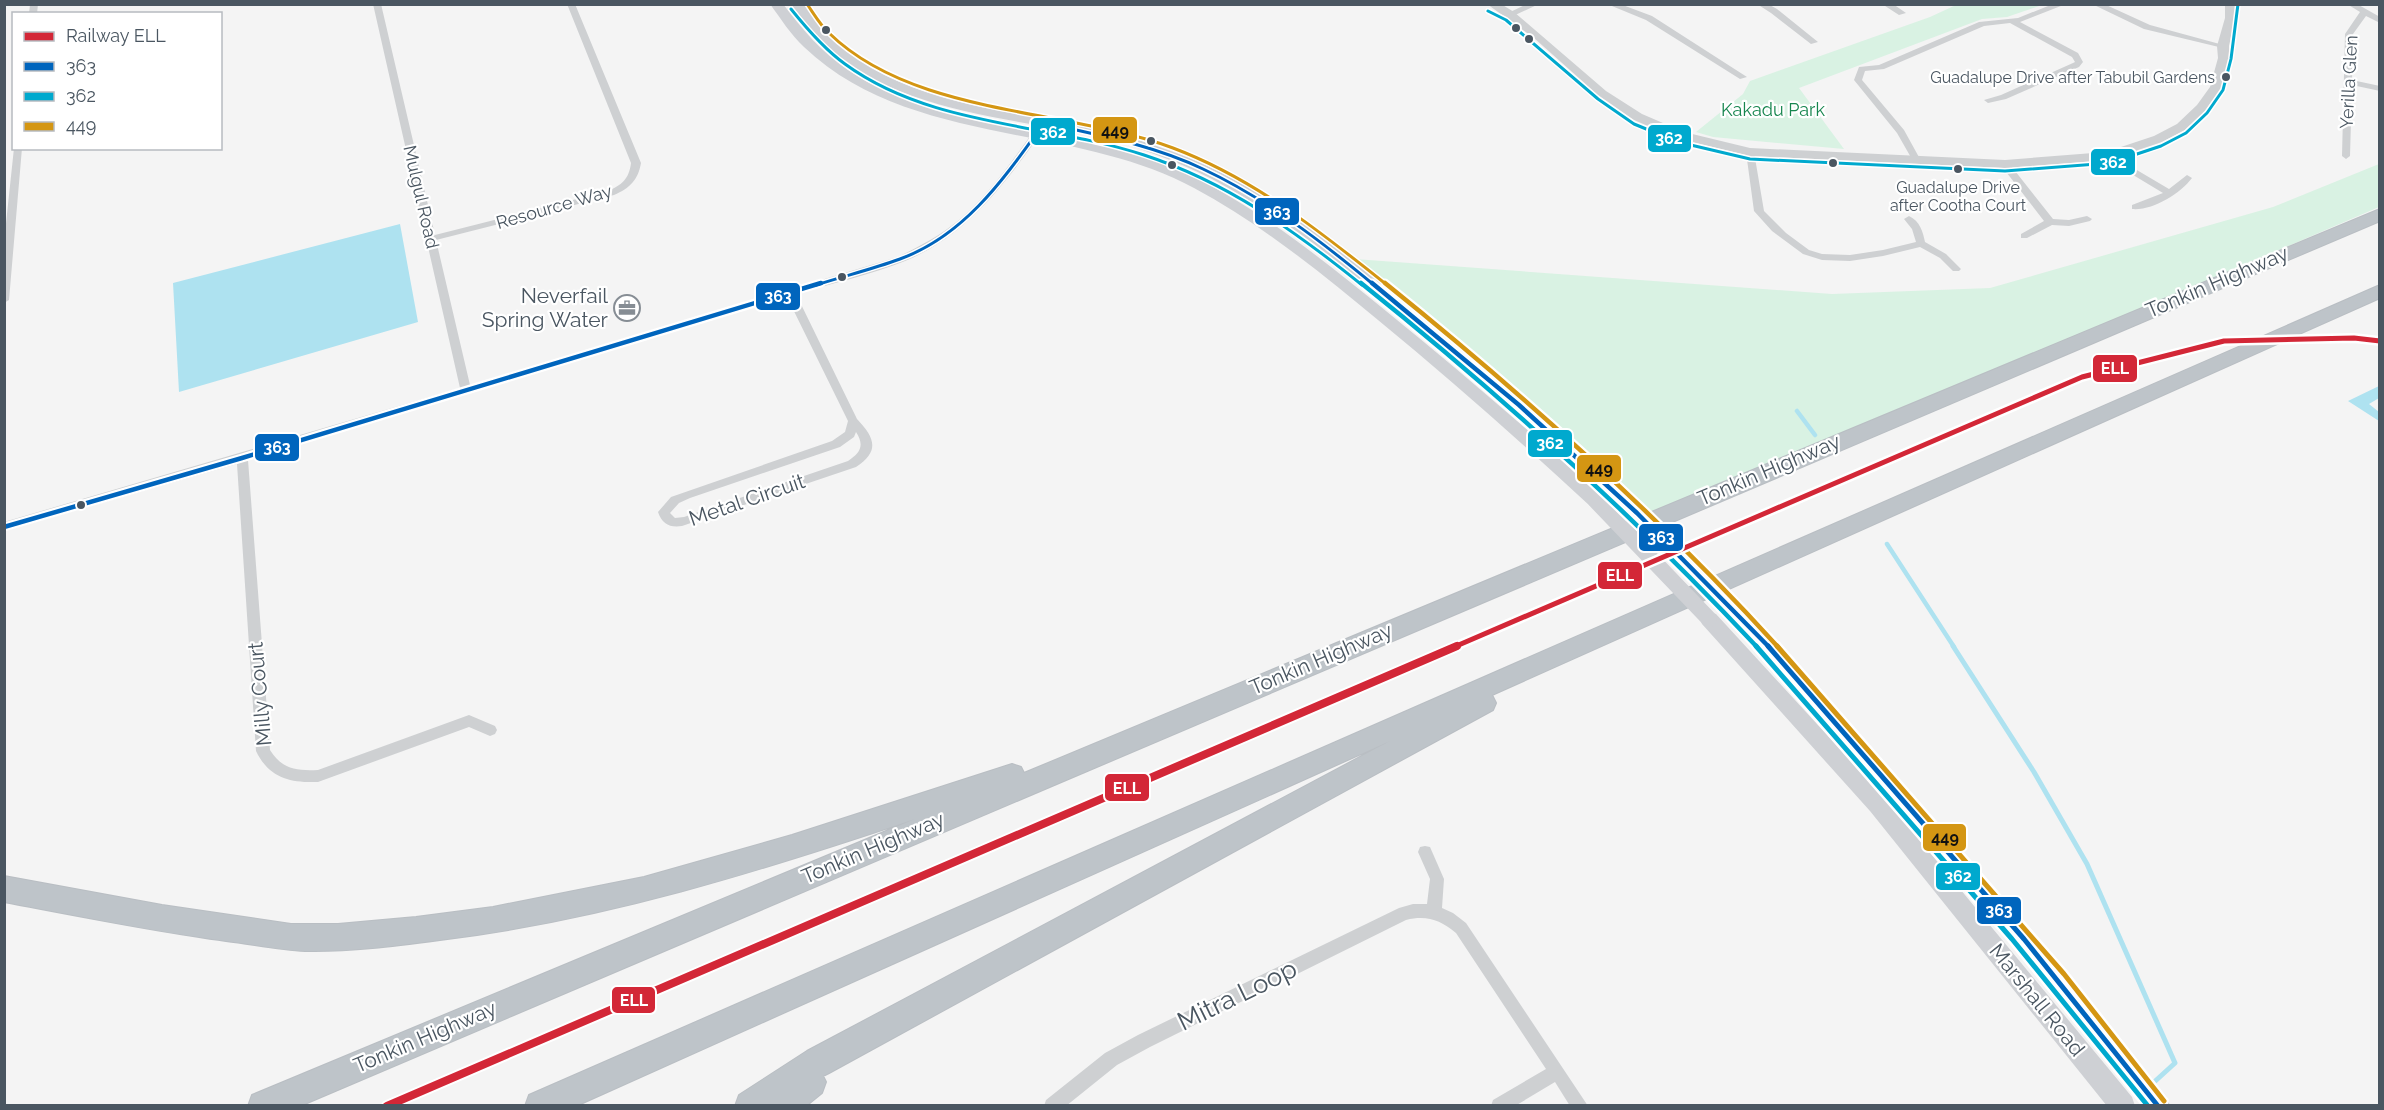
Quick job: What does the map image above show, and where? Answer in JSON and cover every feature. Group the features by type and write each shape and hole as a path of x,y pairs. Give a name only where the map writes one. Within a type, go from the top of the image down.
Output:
{"highway":[{"name":"Tonkin Highway","path":"262,1106 2379,214"},
{"path":"540,1106 2379,291"},
{"path":"4,889 122,912 293,937 355,936 455,927 553,911 645,890 742,863 1030,769 1573,552"},
{"path":"750,1106 818,1062 1635,621"},
{"path":"781,1106 874,1038 940,997"}],"main road":[{"name":"Marshall Road","path":"776,4 785,20 805,44 833,66 868,86 933,112 1040,129 1108,136 1155,150 1200,167 1262,200 1334,253 1442,340 1617,493 1731,608 1798,680 2043,961 2158,1106"},
{"name":"Marshall Road","path":"797,4 824,38 850,58 883,77 945,101 1144,160 1196,182 1245,210 1310,256 1394,325 1596,501 1709,618 1877,804 2123,1106"}],"street":[{"name":"Mulgul Road","path":"377,4 466,390"},
{"name":"Resource Way","path":"430,239 611,193 627,186 634,177 636,163 571,4"},
{"path":"1492,4 1510,14 1538,36 1602,93 1638,117 1680,135 1750,152 2005,164 2108,156 2158,139 2181,127 2201,108 2216,87 2224,58 2223,45 2230,18 2230,4"},
{"path":"1510,14 1535,4"},
{"path":"1611,4 1649,18 1743,77"},
{"path":"1761,4 1774,11 1814,42"},
{"path":"1886,4 1902,13"},
{"path":"1916,159 1901,132 1858,80 1862,69 1881,67 1982,24 2012,21 2062,4"},
{"path":"2096,4 2147,27 2223,45"},
{"path":"2351,4 2363,14 2379,21"},
{"name":"Yerilla Glen","path":"2346,156 2349,34 2353,26 2361,20 2363,14"},
{"path":"1988,100 2003,97 2079,62 2074,55 2012,21"},
{"path":"2348,82 2379,89"},
{"path":"4,527 242,458 901,258 933,243 956,228 974,212 1040,129"},
{"path":"4,300 7,230 18,150"},
{"path":"1750,152 1757,209 1769,224 1812,255 1834,259 1900,251 1921,244 1943,256 1956,269"},
{"path":"2108,156 2167,192"},
{"path":"2005,164 2050,222"},
{"path":"2135,207 2159,200 2167,192 2182,186 2187,178"},
{"path":"1909,219 1917,228 1921,244"},
{"path":"2024,236 2050,222 2070,224 2087,219"},
{"name":"Metal Circuit","path":"790,293 853,421 864,433 868,443 864,456 852,465 686,521 671,523 666,519 664,512 675,500 836,444 850,434 853,421"},
{"name":"Milly Court","path":"242,458 263,751 272,767 292,777 318,776 469,721 490,730"},
{"path":"1425,852 1437,879 1434,910 1448,916 1461,928 1580,1106"},
{"name":"Mitra Loop","path":"1052,1106 1111,1059 1144,1041 1404,913 1420,909 1434,910"},
{"path":"1498,1106 1557,1072"}],"green space":[{"name":"Kakadu Park","path":"1956,5 2042,5 2007,17 1982,19 1799,88 1844,149 1713,137 1696,132 1743,94 1750,81 1930,17"},
{"path":"2379,164 2379,207 1645,522 1341,258 1832,294 1990,288 2273,207"}],"water":[{"path":"400,224 418,322 179,392 173,283"},
{"path":"2379,386 2379,398 2369,404 2379,412 2379,421 2348,401"}],"waterway":[{"path":"1797,411 1815,435"},
{"path":"1887,544 1954,647"},
{"path":"1953,646 2034,772 2087,864 2175,1063 2152,1084"}],"rail line":[{"name":"ELL","path":"387,1106 2082,377 2224,341 2354,338 2380,341"}],"transit line":[{"name":"449","path":"807,4 829,33 858,57 890,75 964,100 1115,130 1176,149 1215,166 1252,186 1292,213 1379,278 1484,365 1568,440 1650,516 1729,595 1797,668 1996,895 2077,990 2164,1101"},
{"name":"362","path":"1488,11 1506,20 1598,99 1634,124 1678,142 1750,159 2005,171 2110,163 2161,146 2186,133 2207,113 2223,90 2231,59 2238,4"},
{"name":"362","path":"791,9 837,58 879,85 959,113 1119,147 1192,173 1238,195 1260,209 1368,289 1474,376 1558,451 1719,607 1787,679 1977,898 2148,1106"},
{"name":"363","path":"1044,123 1113,138 1158,151 1202,168 1253,195 1335,252 1519,405 1637,513 1766,644 2024,939 2158,1106"},
{"name":"363","path":"4,527 242,458 901,259 942,237 967,218 1002,180 1044,123"}],"place":[{"name":"Guadalupe Drive after Tabubil Gardens","path":"2226,77"},
{"name":"Guadalupe Drive after Cootha Court","path":"1958,169"},
{"name":"Neverfail Spring Water","path":"627,308"}]}
